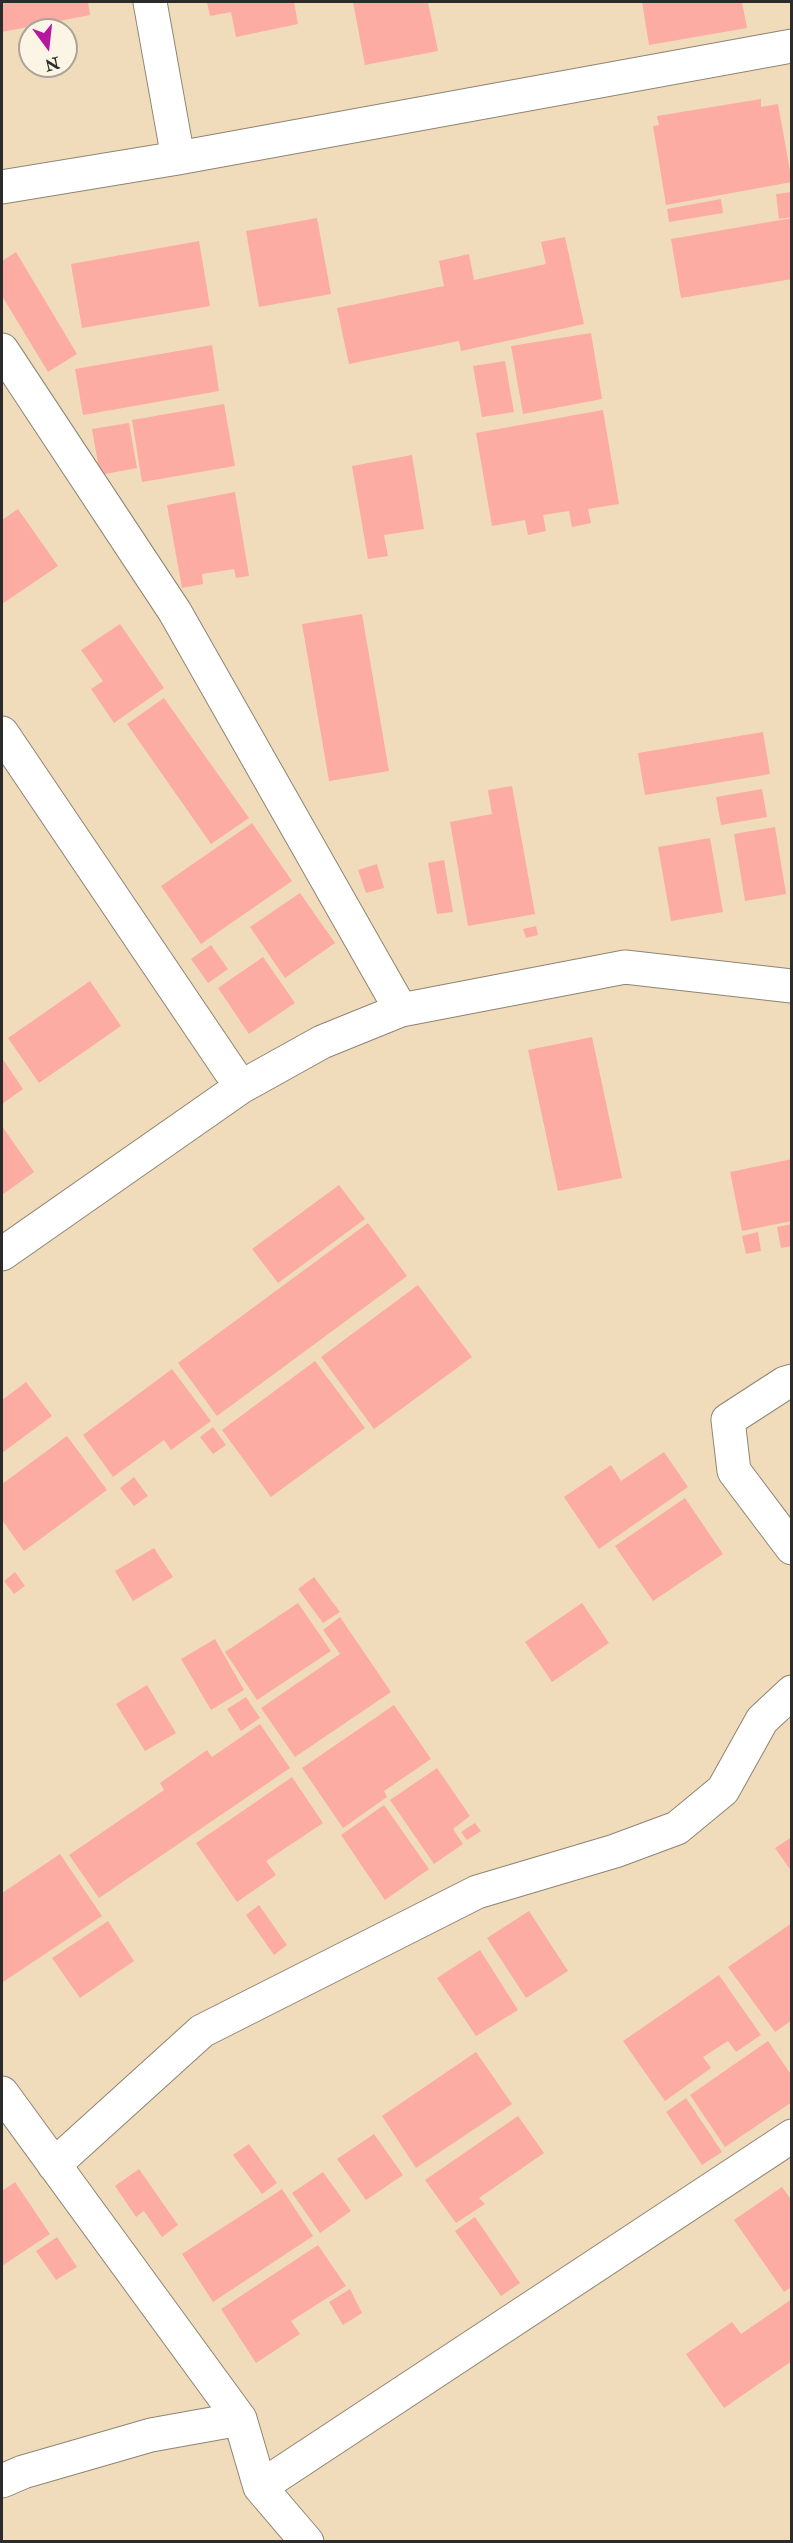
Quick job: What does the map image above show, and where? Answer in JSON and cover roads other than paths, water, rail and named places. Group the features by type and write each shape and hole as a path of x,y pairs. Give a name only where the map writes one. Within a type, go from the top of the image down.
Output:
{"street":[{"path":"150,2 178,158"},
{"path":"2,187 178,158 792,46"},
{"path":"2,350 175,612 401,1010"},
{"path":"2,733 241,1087"},
{"path":"2,1254 241,1087 322,1042 401,1010 625,967 792,986"},
{"path":"792,1381 785,1383 728,1420 734,1471 792,1548"},
{"path":"54,2165 202,2031 477,1892 615,1851 677,1828 723,1790 762,1720 792,1692"},
{"path":"2,2093 240,2419 260,2487 307,2541"},
{"path":"260,2487 792,2136"},
{"path":"2,2481 23,2472 151,2435 240,2419"}]}
